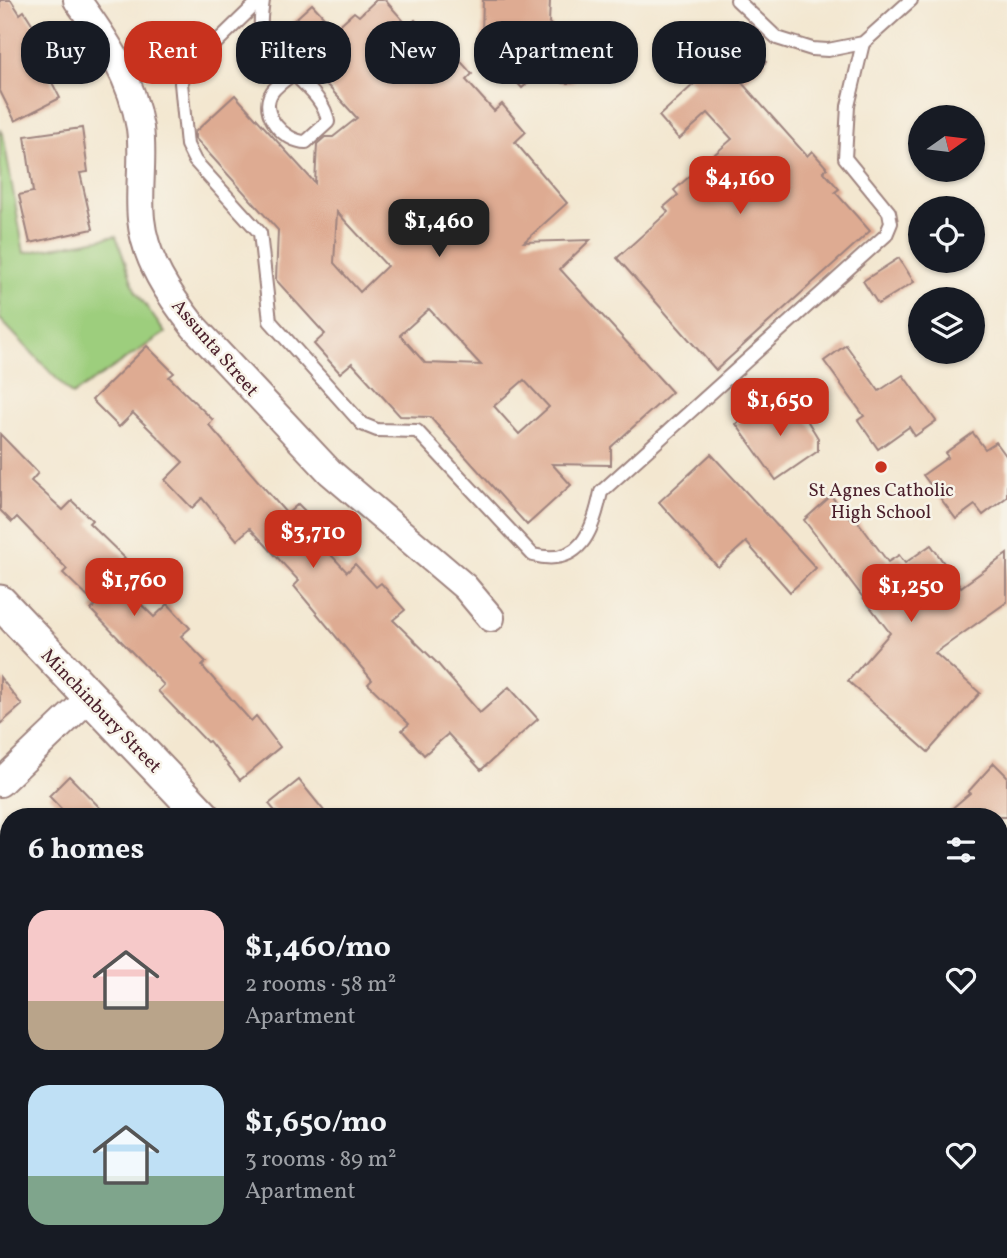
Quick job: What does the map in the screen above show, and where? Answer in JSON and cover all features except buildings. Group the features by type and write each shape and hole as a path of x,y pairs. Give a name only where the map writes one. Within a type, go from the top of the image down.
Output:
{"street":[{"name":"Assunta Street","path":"77,0 112,48 128,83 140,127 141,219 152,259 175,303 194,327 330,472 465,587 491,618"},
{"name":"Minchinbury Street","path":"0,602 195,808"},
{"path":"0,783 90,697"}],"lane":[{"path":"261,0 187,71 181,83 181,98 187,145 195,161 260,233 270,321 279,335 362,424 377,430 417,431 533,555 553,560 570,555 582,543 592,527 601,492 886,235 891,223 888,212 845,158 844,144 851,87 863,43"},
{"path":"261,0 262,21"},
{"path":"737,0 776,38 812,49 828,50 863,43 911,0"},
{"path":"293,74 327,112 328,122 306,142 297,142 288,136 270,117 269,101 272,92 293,74"}],"green space":[{"path":"0,130 3,134 24,253 116,236 135,290 165,333 72,395 0,319"}],"place":[{"name":"St Agnes Catholic High School","path":"881,467"}]}
